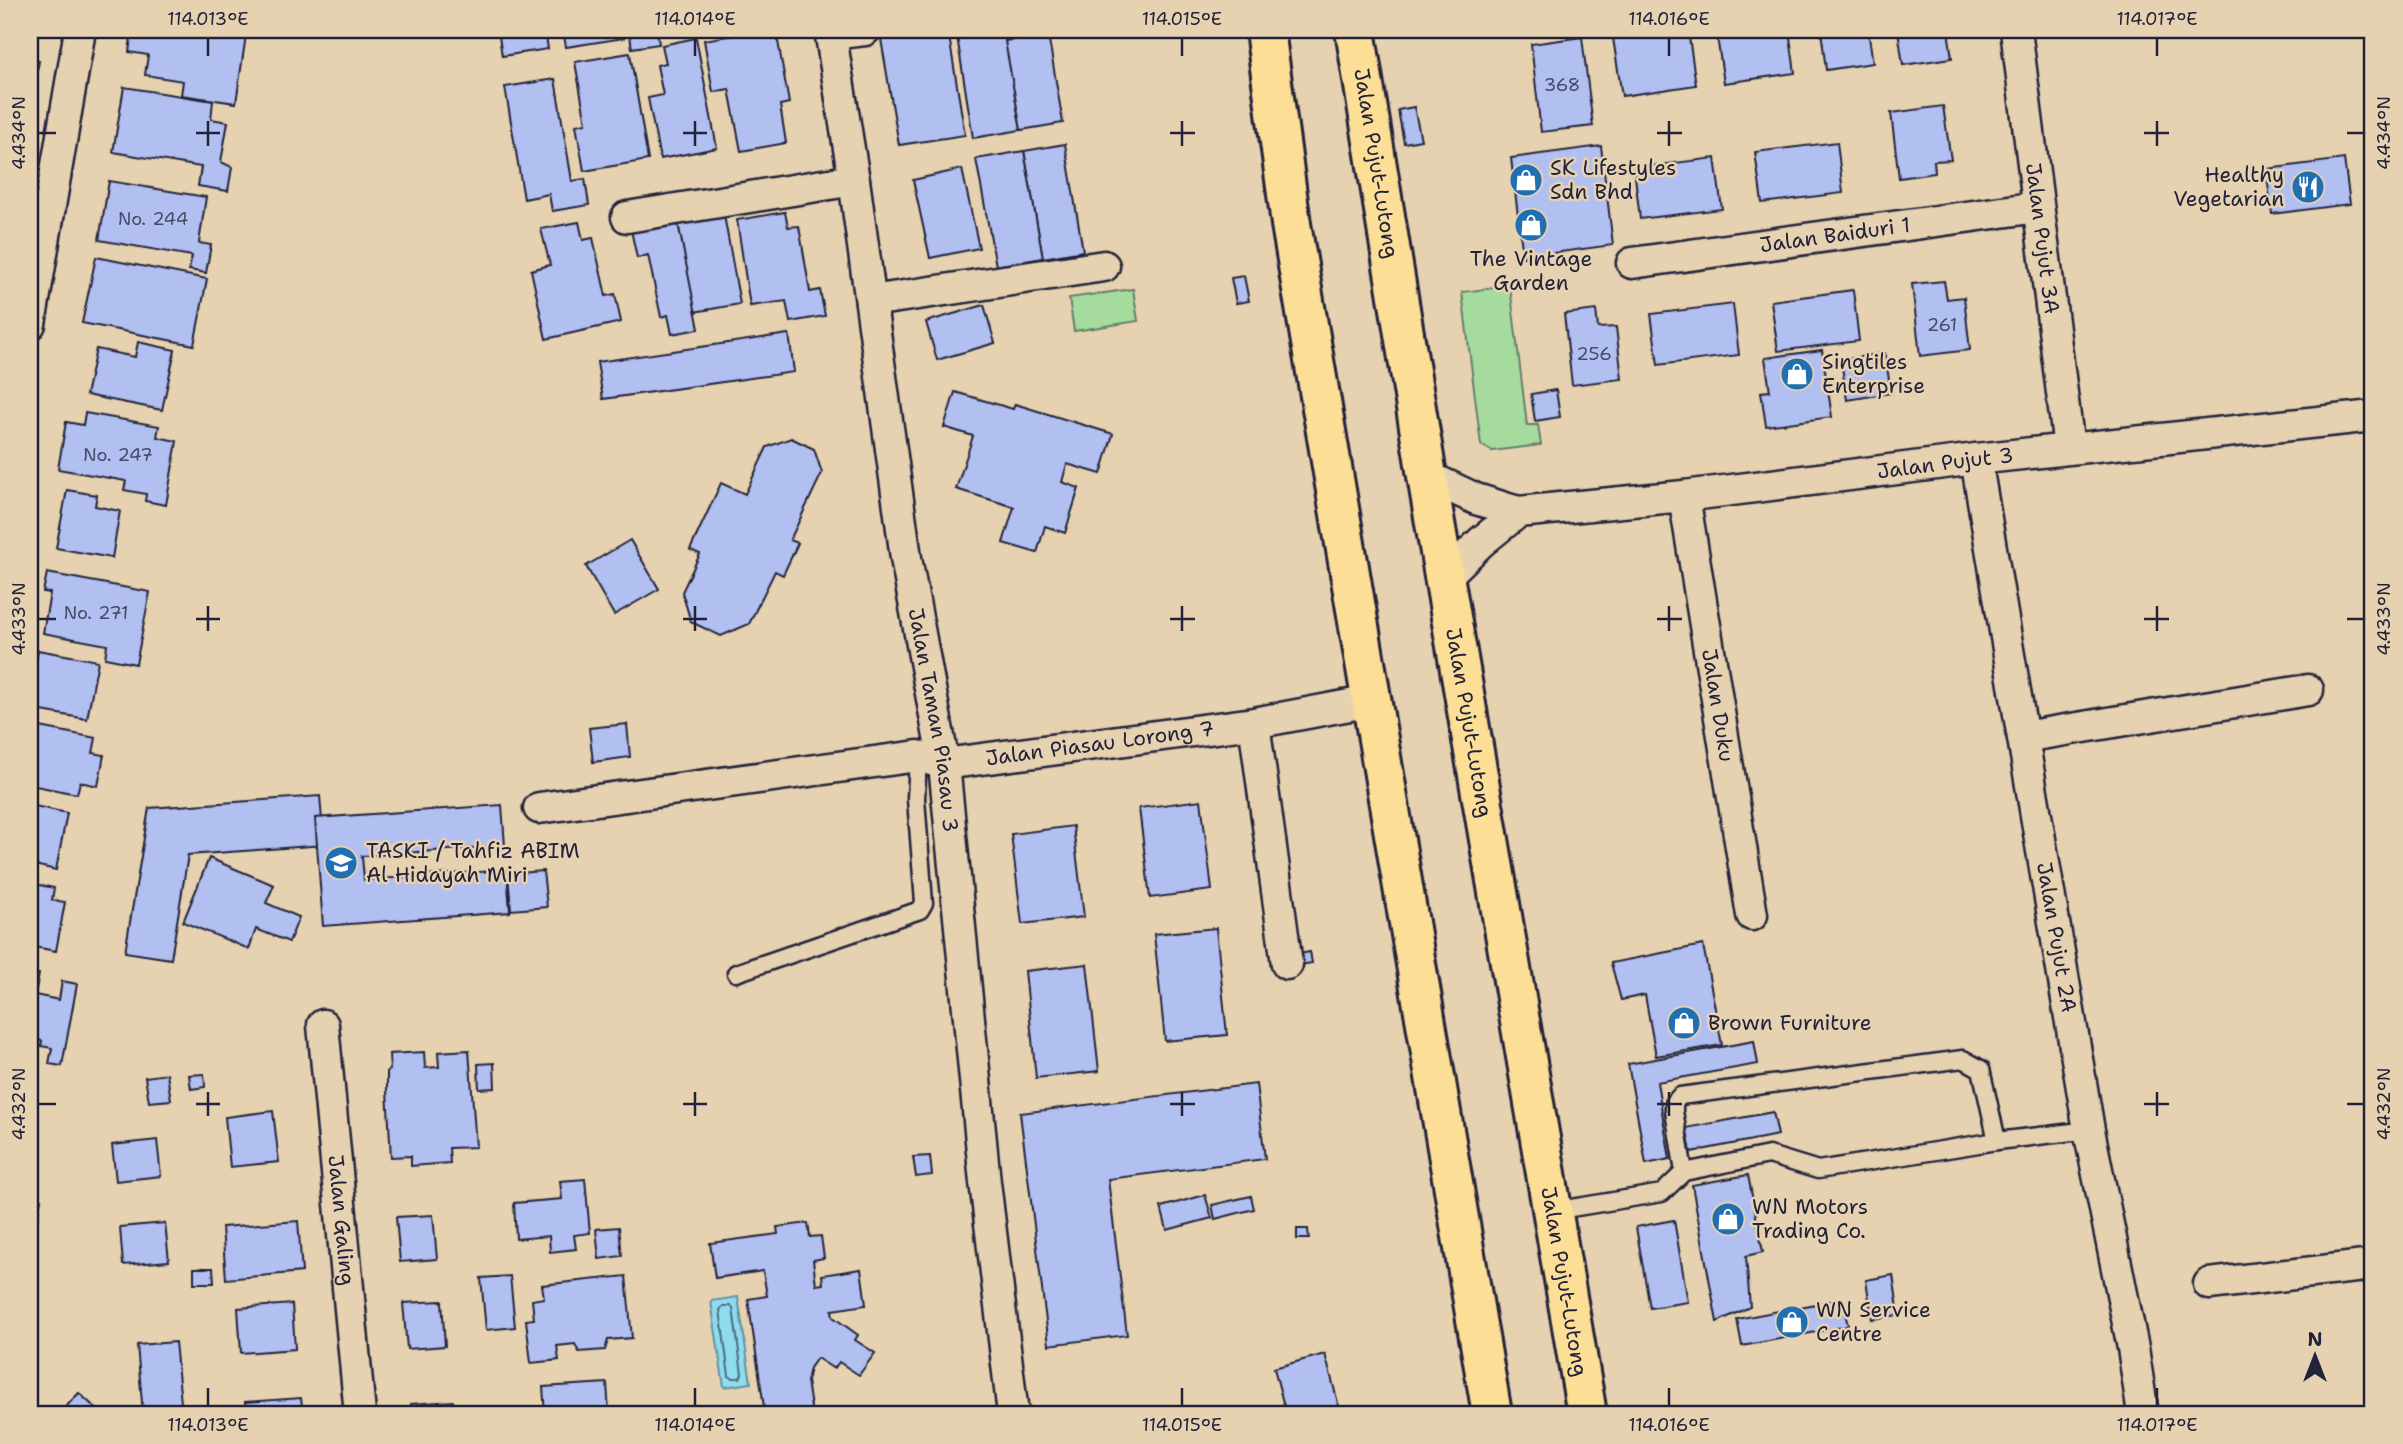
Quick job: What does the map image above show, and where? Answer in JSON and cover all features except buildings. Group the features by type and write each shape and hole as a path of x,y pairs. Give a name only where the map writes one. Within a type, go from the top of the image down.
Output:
{"highway":[{"path":"1265,30 1292,224 1492,1414"},
{"name":"Jalan Pujut-Lutong","path":"1355,30 1427,477 1587,1414"}],"street":[{"path":"30,324 80,30"},
{"path":"830,32 865,30"},
{"name":"Jalan Pujut 3A","path":"2016,30 2069,448"},
{"name":"Jalan Taman Piasau 3","path":"830,32 854,180 906,558 1013,1414"},
{"path":"626,217 854,180"},
{"name":"Jalan Baiduri 1","path":"1632,263 2038,207"},
{"path":"871,301 1104,266"},
{"name":"Jalan Pujut 3","path":"1427,477 1476,499 1518,512 1684,496 1976,458 2373,416"},
{"name":"Jalan Pujut 2A","path":"1976,458 2089,1130 2133,1348 2143,1414"},
{"name":"Jalan Duku","path":"1684,496 1752,915"},
{"path":"1444,578 1481,542 1518,512"},
{"path":"2023,737 2308,691"},
{"name":"Jalan Piasau Lorong 7","path":"539,808 1254,723 1371,701"},
{"path":"1254,723 1287,964"},
{"name":"Jalan Galing","path":"323,1025 360,1414"},
{"path":"2209,1284 2373,1265"}],"lane":[{"path":"736,973 920,910 924,903 916,799 931,760"},
{"path":"1684,1172 1674,1111 1674,1103 1680,1096 1963,1059 1981,1069 1997,1141"},
{"path":"1553,1211 1662,1193 1684,1172 1769,1155 1818,1170 1997,1141 2089,1130"}],"green space":[{"path":"1510,286 1527,425 1538,425 1541,445 1492,451 1481,445 1462,292"},
{"path":"1133,289 1138,321 1074,331 1069,298"}],"water":[{"path":"738,1297 751,1383 724,1387 711,1301"}],"place":[{"name":"SK Lifestyles Sdn Bhd","path":"1526,180"},
{"name":"Healthy Vegetarian","path":"2308,187"},
{"name":"The Vintage Garden","path":"1531,225"},
{"name":"Singtiles Enterprise","path":"1797,374"},
{"name":"TASKI / Tahfiz ABIM Al Hidayah Miri","path":"341,863"},
{"name":"Brown Furniture","path":"1684,1023"},
{"name":"WN Motors Trading Co.","path":"1728,1219"},
{"name":"WN Service Centre","path":"1792,1322"}]}
